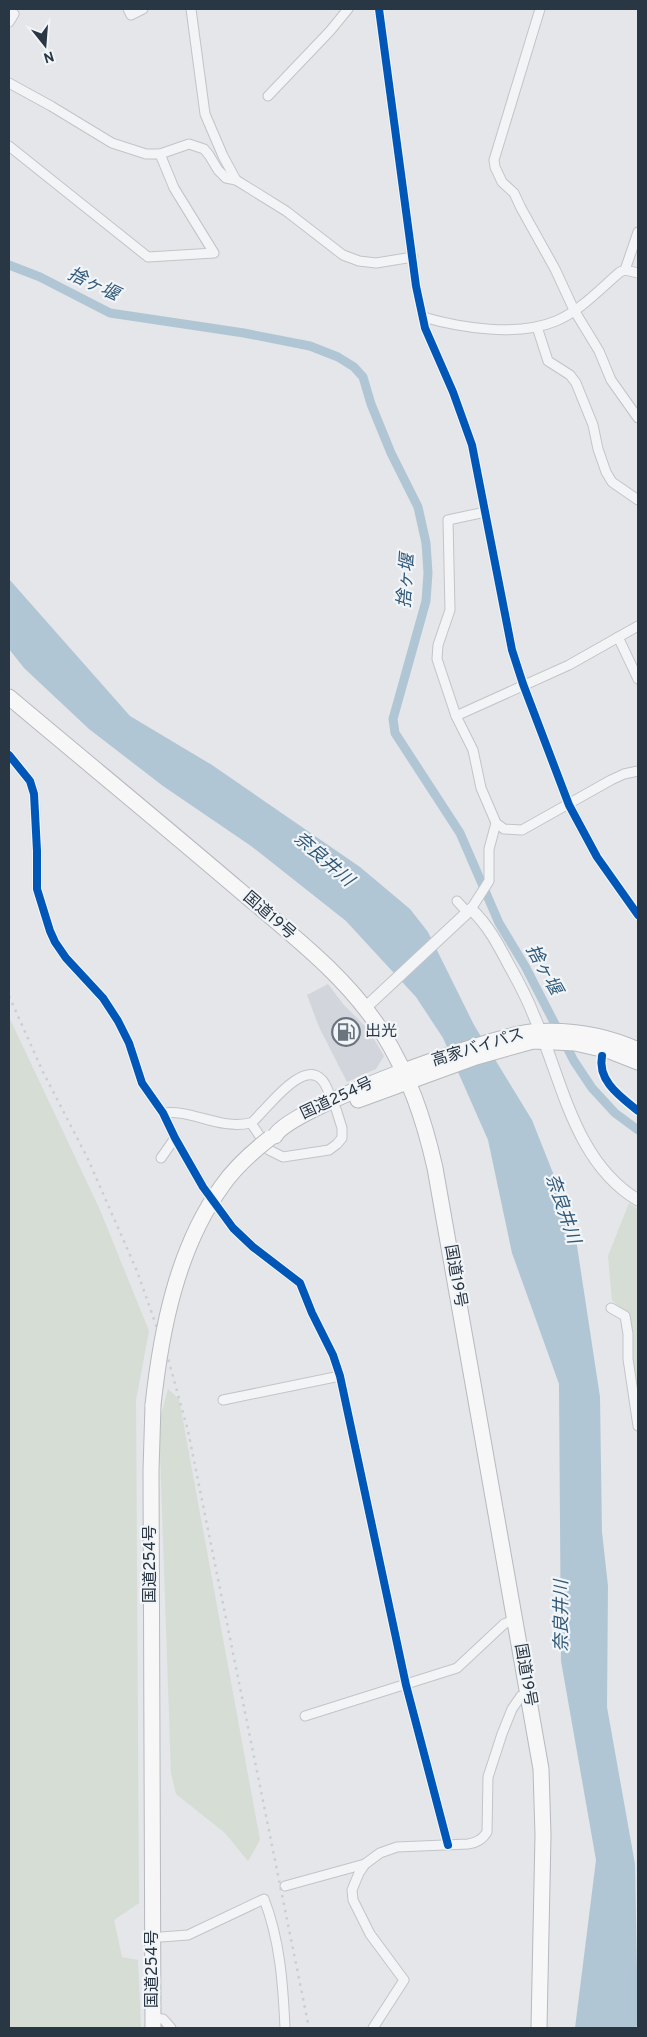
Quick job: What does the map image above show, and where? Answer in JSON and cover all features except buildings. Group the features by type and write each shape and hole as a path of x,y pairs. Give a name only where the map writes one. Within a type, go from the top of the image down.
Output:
{"highway":[{"name":"国道19号","path":"9,697 275,921 330,970 365,1008 413,1074 436,1168 541,1770 543,1802 539,2028"},
{"name":"高家バイパス","path":"413,1074 541,1036 607,1038 638,1050"},
{"name":"高家バイパス","path":"572,1037 638,1062"},
{"name":"国道254号","path":"153,2023 151,1470 153,1405 160,1351 170,1308 185,1260 209,1205 242,1162 272,1137 278,1129 299,1116 334,1105 413,1074"}],"street":[{"path":"128,9 131,15 142,9"},
{"path":"191,9 205,114 223,156 236,180"},
{"path":"268,96 330,31 348,9"},
{"path":"379,9 414,257 416,286 425,328 453,392 472,445 512,650 569,805 597,857 638,915"},
{"path":"540,9 494,160 495,167 502,182 517,198 555,268 574,310 598,350 615,387 638,418"},
{"path":"9,10 14,14 9,22"},
{"path":"9,83 112,143 146,154 160,154 179,146 196,145 204,149 218,170 226,178 236,180 286,211 343,255 360,261 376,263 414,257"},
{"path":"9,146 148,257 214,254 174,188 160,154"},
{"path":"423,317 449,324 496,330 537,327 556,321 574,310 626,270 638,232"},
{"path":"626,270 638,273"},
{"path":"537,327 548,361 570,374 576,383 593,425 598,449 606,472 612,482 638,500"},
{"path":"485,512 448,520 450,610 438,645 437,659 456,716 473,750 481,788 496,823 504,829 522,830 611,780 624,774 638,771"},
{"path":"456,716 523,684 569,665 638,626"},
{"path":"618,637 638,678"},
{"path":"9,755 30,781 34,794 37,889 50,931 66,958 104,998 118,1021 129,1043 142,1083 163,1113 203,1187 233,1228 253,1248 300,1283 312,1313 333,1355 340,1376 406,1685 448,1845"},
{"path":"365,1008 467,912 489,881 489,849 496,823"},
{"path":"457,901 467,912 487,926 500,947 541,1036 576,1122 596,1160 610,1179 638,1200"},
{"path":"163,1113 172,1112 231,1125 251,1123 293,1081 304,1075 314,1074 322,1079 334,1105 342,1128 342,1138 338,1144 329,1150 283,1157 269,1150 251,1123"},
{"path":"161,1158 175,1138"},
{"path":"611,1308 625,1316 627,1324 628,1359 638,1426"},
{"path":"224,1400 340,1376"},
{"path":"305,1716 457,1668 504,1624 516,1619"},
{"path":"373,2028 404,1980 370,1934 353,1900 352,1890 359,1873 365,1864 380,1853 398,1847 474,1843 485,1836 487,1832 488,1777 494,1754 512,1709 521,1696 529,1695"},
{"path":"285,1886 365,1864"},
{"path":"161,1937 188,1935 264,1899 269,1912 280,1962 285,2028"},
{"path":"153,2023 163,2019 171,2028"}],"shaded area":[{"name":"出光","path":"328,984 343,1004 368,1029 384,1056 376,1069 347,1082 319,1027 307,995"},
{"path":"9,1017 100,1210 149,1331 136,1400 139,1903 114,1920 122,1957 138,1960 141,2028 9,2028"},
{"path":"629,1203 638,1209 638,1408 631,1367 633,1334 631,1324 625,1313 612,1300 608,1256"},
{"path":"168,1389 179,1399 260,1840 248,1861 225,1833 176,1794 171,1773 159,1423"}],"water":[{"name":"奈良井川","path":"9,579 130,716 212,765 360,867 410,909 428,932 474,1025 532,1120 574,1226 600,1397 602,1532 608,1586 607,1707 635,1864 638,2022 636,2028 575,2028 596,1860 561,1661 559,1384 512,1253 488,1140 443,1038 416,997 346,921 251,846 163,786 89,729 24,668 9,649"}],"waterway":[{"name":"捨ヶ堰","path":"9,265 40,277 110,313 244,333 310,346 338,357 354,367 363,377 371,404 391,453 418,507 426,543 428,573 426,601 393,719 395,733 460,833 499,923 525,966 574,1061 592,1088 615,1113 638,1130"}],"railway":[{"path":"9,996 43,1072 87,1157 137,1271 169,1362 188,1431 309,2028"}],"cycle path":[{"path":"379,9 416,286 425,328 453,392 472,445 512,650 569,805 597,857 638,915"},
{"path":"9,755 30,781 34,794 37,889 55,942 66,958 103,998 118,1021 129,1043 142,1083 163,1113 203,1187 233,1228 253,1247 300,1283 312,1313 333,1355 340,1376 406,1685 448,1845"},
{"path":"602,1056 601,1065 607,1081 618,1094 638,1111"}],"place":[{"name":"出光","path":"346,1032"}]}
